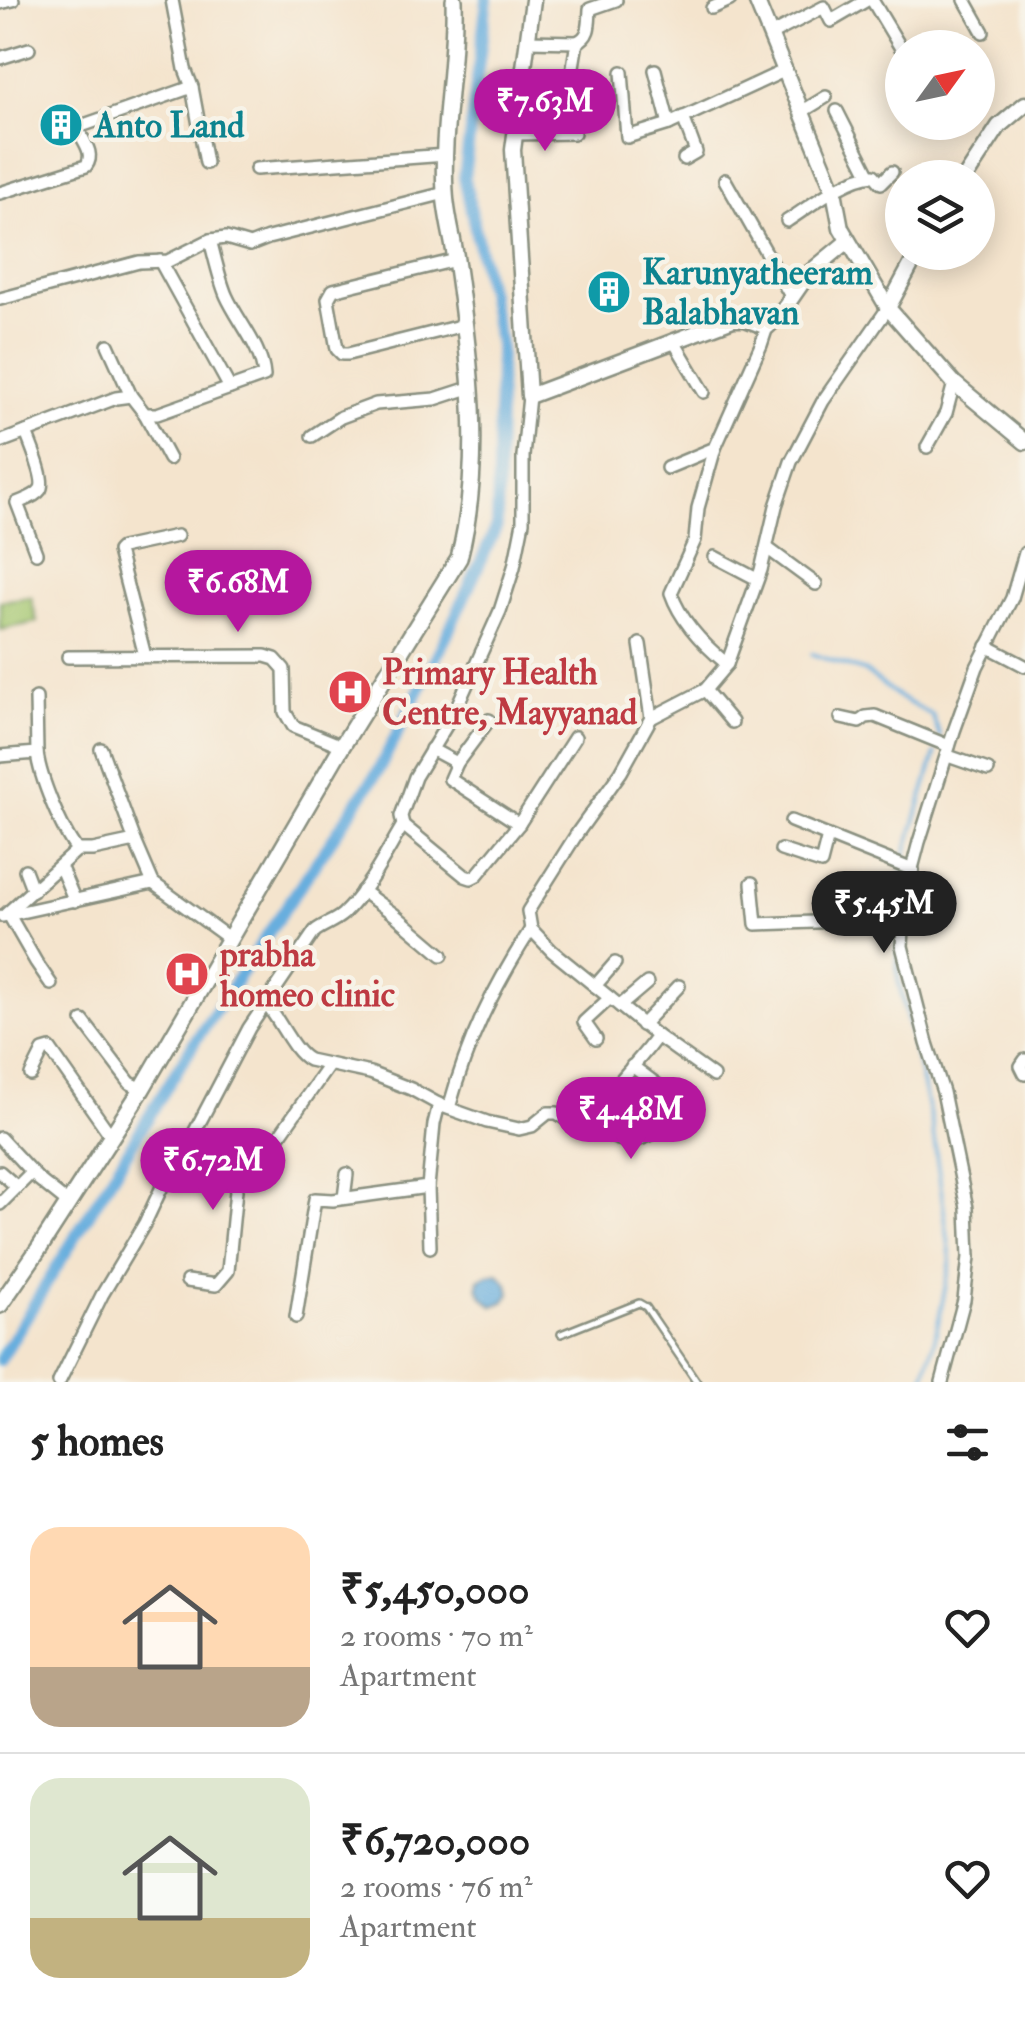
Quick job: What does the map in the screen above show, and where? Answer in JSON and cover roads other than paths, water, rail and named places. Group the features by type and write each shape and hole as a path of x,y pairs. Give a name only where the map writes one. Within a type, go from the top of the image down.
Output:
{"main road":[{"path":"0,1305 142,1088 342,746 459,558 465,535 471,465 472,388 444,193 454,0"}],"street":[{"path":"0,3 13,0"},
{"path":"172,0 206,163"},
{"path":"532,0 513,150 529,396 523,456 523,522 500,611 455,712 415,777 401,816 403,825 471,878 519,824 575,737"},
{"path":"528,41 577,42 587,35 590,9 616,0"},
{"path":"712,8 730,0"},
{"path":"756,0 834,191 840,228 888,308 954,382 1025,442"},
{"path":"770,36 826,3 831,21 869,0 889,30"},
{"path":"965,0 982,30"},
{"path":"570,84 577,42"},
{"path":"0,58 30,49"},
{"path":"654,70 669,124"},
{"path":"622,72 627,137 669,124 786,70"},
{"path":"0,193 86,166 90,160 78,130 81,126 192,86"},
{"path":"803,111 826,98"},
{"path":"977,160 999,126 1025,104"},
{"path":"837,111 869,174 881,183 885,179"},
{"path":"683,117 696,152 684,159"},
{"path":"516,134 574,133"},
{"path":"256,169 446,155"},
{"path":"787,221 869,174"},
{"path":"725,180 792,298"},
{"path":"0,299 129,264 168,260 210,240 226,238 250,245 444,193"},
{"path":"145,414 157,414 264,376 258,354 226,294 210,240"},
{"path":"727,664 696,634 676,608 671,594 695,540 698,508 715,448 767,327 808,274 848,241"},
{"path":"456,260 333,290 328,299 337,349 342,354 464,326"},
{"path":"160,262 230,388"},
{"path":"713,1076 642,1025 552,951 531,930 530,906 621,772 651,718 705,690 727,664 791,462 823,401 888,308 908,270"},
{"path":"529,396 733,319 767,327"},
{"path":"673,340 704,392"},
{"path":"108,345 169,459"},
{"path":"927,447 946,414 954,382"},
{"path":"312,436 340,416 358,410 387,402 435,399 472,388"},
{"path":"0,442 108,400 132,396"},
{"path":"26,432 42,480 41,489 17,503 36,554"},
{"path":"668,468 715,448"},
{"path":"145,656 118,551 177,536"},
{"path":"766,548 816,584"},
{"path":"942,1382 964,1300 970,1257 967,1208 947,1111 902,946 905,895 948,751 987,646 1012,598 1025,553"},
{"path":"715,557 757,579"},
{"path":"640,644 651,718"},
{"path":"987,646 1025,666"},
{"path":"68,656 265,656 284,668 285,712 292,726 342,746"},
{"path":"705,690 732,722"},
{"path":"36,698 37,753 44,782 77,850"},
{"path":"841,718 858,722 875,716 988,770"},
{"path":"489,720 457,762 450,778 519,824"},
{"path":"432,748 457,762"},
{"path":"101,749 152,883 230,939"},
{"path":"0,756 37,753"},
{"path":"790,821 913,870"},
{"path":"59,1382 102,1295 249,1028 316,931 343,914 362,891 403,825"},
{"path":"781,850 820,863 828,836"},
{"path":"4,916 77,850 135,841"},
{"path":"60,866 76,901"},
{"path":"25,870 33,891"},
{"path":"752,882 756,924 903,920"},
{"path":"4,916 152,883"},
{"path":"362,891 442,955"},
{"path":"4,916 51,984"},
{"path":"430,1247 428,1188 434,1124 498,981 531,930"},
{"path":"595,986 615,962"},
{"path":"596,1039 584,1022 646,983"},
{"path":"642,1025 679,986"},
{"path":"266,1004 301,1057 370,1073 444,1106 520,1129 532,1126 548,1113 557,1113 583,1131 590,1130 607,1100 657,1036"},
{"path":"83,1020 130,1082 142,1088"},
{"path":"30,1075 43,1051 50,1049 111,1136"},
{"path":"1025,1060 1021,1066 1025,1074"},
{"path":"275,1142 329,1066"},
{"path":"632,1066 690,1109"},
{"path":"595,1126 624,1142 644,1138 670,1123"},
{"path":"0,1138 68,1203"},
{"path":"181,1152 226,1171 236,1190 228,1271 216,1285 187,1281"},
{"path":"0,1172 16,1188"},
{"path":"0,1204 32,1172"},
{"path":"344,1198 347,1174"},
{"path":"296,1317 315,1199 428,1188"}],"lane":[{"path":"561,1334 639,1304 646,1307 697,1382"}],"water":[{"path":"498,1273 508,1284 510,1294 504,1302 493,1306 478,1284 488,1275"}],"waterway":[{"path":"0,1360 195,1041 377,773 497,526 500,346 464,177 487,0"},
{"path":"812,654 866,672 900,698 932,715 940,736"},
{"path":"904,860 935,754"},
{"path":"896,916 902,871"},
{"path":"895,926 898,979 932,1125 951,1260 923,1382"}],"place":[{"name":"Anto Land","path":"61,125"},
{"name":"Karunyatheeram Balabhavan","path":"609,292"},
{"name":"Primary Health Centre, Mayyanad","path":"350,692"},
{"name":"prabha homeo clinic","path":"187,974"}]}
